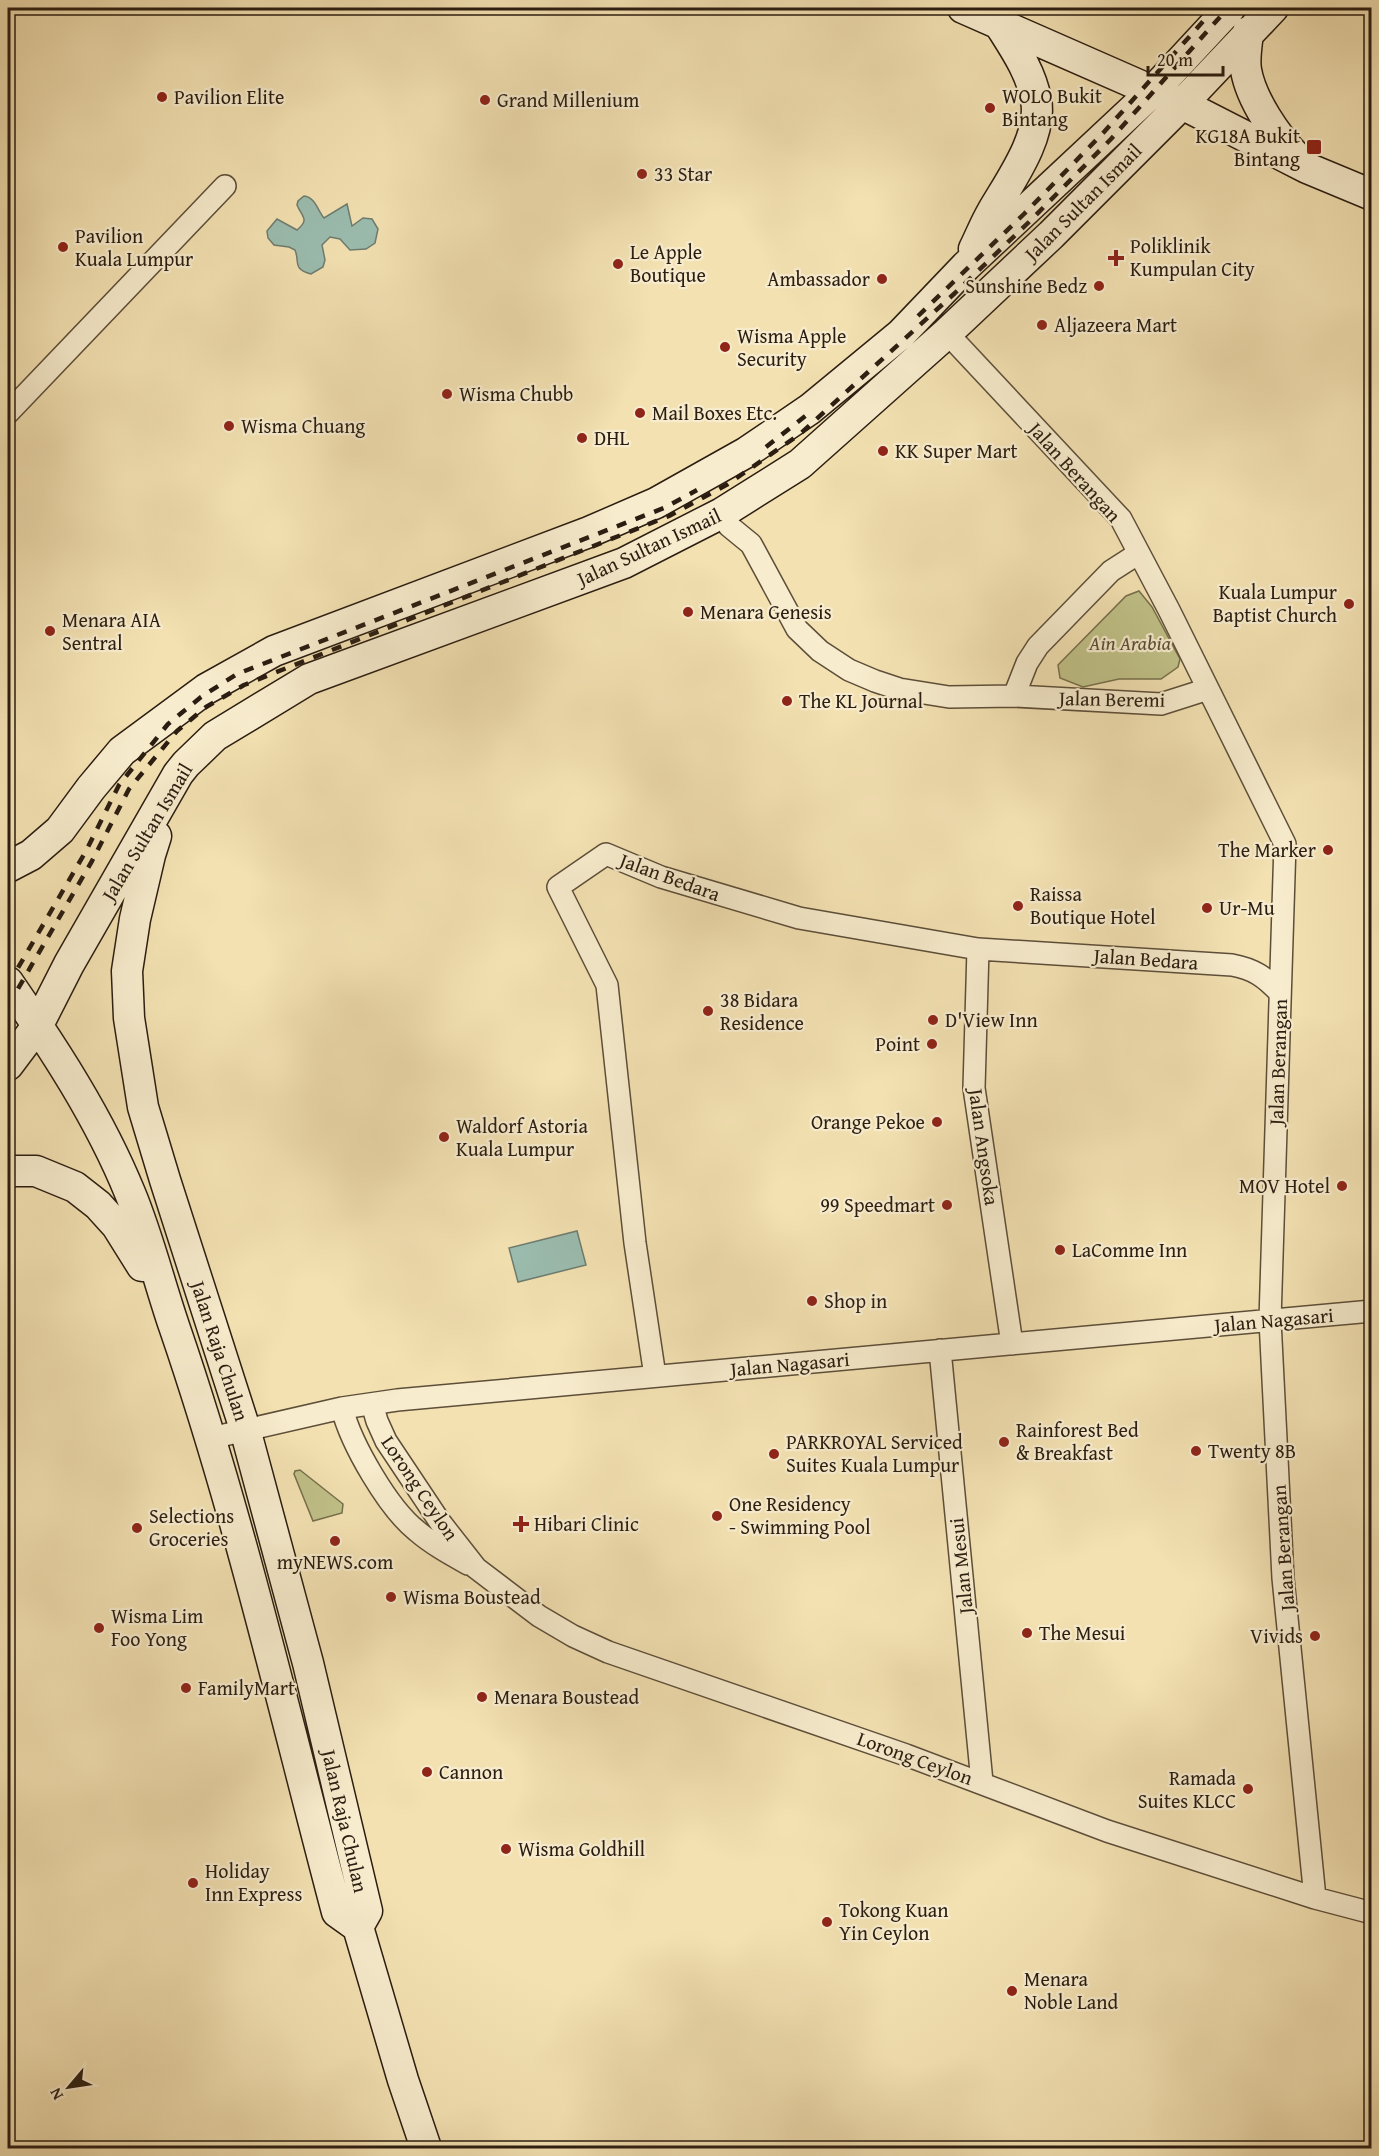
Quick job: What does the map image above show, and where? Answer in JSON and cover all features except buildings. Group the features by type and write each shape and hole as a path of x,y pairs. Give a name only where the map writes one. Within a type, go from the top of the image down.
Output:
{"main road":[{"path":"963,8 1182,104 1307,168 1371,195"},
{"name":"Jalan Sultan Ismail","path":"8,867 31,855 60,830 122,751 206,690 274,651 590,532 656,503 747,452 810,409 901,334 966,266 1153,91 1230,8"},
{"name":"Jalan Sultan Ismail","path":"8,1065 38,1026 69,964 178,774 215,736 309,680 624,563 722,513 800,464 947,333 1051,235 1182,104 1273,8"},
{"path":"966,266 990,214 1020,166 1038,121 1036,99 1025,67 998,22"},
{"path":"1248,32 1246,69 1253,91 1270,124 1285,145 1307,168"},
{"name":"Jalan Raja Chulan","path":"178,774 150,855 135,919 127,971 129,1018 143,1107 245,1429 308,1663 367,1911 358,1927"},
{"name":"Jalan Raja Chulan","path":"8,982 38,1026 94,1118 130,1193 211,1438 272,1657 337,1912 358,1927 403,2080 426,2148"},
{"path":"8,1171 36,1171 75,1187 98,1205 122,1234 175,1327"}],"street":[{"path":"8,413 225,186"},
{"name":"Jalan Berangan","path":"947,333 1121,519 1285,844 1270,1320 1283,1578 1316,1898"},
{"name":"Jalan Beremi","path":"722,513 729,525 751,544 797,629 820,651 849,670 899,689 950,697 1014,696 1161,704 1208,689"},
{"path":"1014,696 1027,663 1038,646 1112,571 1139,553"},
{"name":"Jalan Bedara","path":"655,1376 634,1243 607,985 558,887 606,854 662,877 790,916 978,949 1232,965 1247,968 1268,980 1280,993"},
{"name":"Jalan Angsoka","path":"978,949 974,1088 1012,1344"},
{"name":"Jalan Nagasari","path":"211,1438 342,1408 397,1400 1371,1311"},
{"name":"Jalan Mesui","path":"940,1350 982,1782"},
{"name":"Lorong Ceylon","path":"372,1404 386,1441 440,1522 476,1568"},
{"name":"Lorong Ceylon","path":"342,1408 347,1428 382,1489 396,1510 416,1530 447,1552 476,1568 540,1616 573,1636 608,1652 982,1782 1107,1831 1316,1898 1371,1912"}],"green space":[{"name":"Ain Arabia","path":"1139,591 1152,607 1180,659 1178,667 1161,679 1119,679 1083,687 1060,678 1058,665 1126,596"},
{"path":"300,1470 343,1504 342,1513 313,1521 294,1474 295,1471"}],"shaded area":[{"path":"304,196 314,202 324,218 347,204 352,226 363,218 372,219 378,229 375,243 366,249 350,250 340,239 330,237 322,245 325,260 323,267 311,274 301,270 295,250 274,245 268,238 267,231 277,219 297,230 304,220 297,205"},
{"path":"577,1231 586,1265 518,1282 509,1248"}],"railway":[{"path":"918,316 1024,214 1104,132 1215,8"},
{"path":"8,1006 92,861 129,789 177,731 206,707 244,685 669,516 728,484 800,434 955,293 1111,139 1228,8"},
{"path":"766,447 813,410"},
{"path":"8,985 86,851 119,785 168,724 201,697 237,674 664,508 697,490"}],"place":[{"name":"Pavilion Elite","path":"162,97"},
{"name":"Grand Millenium","path":"485,100"},
{"name":"WOLO Bukit Bintang","path":"990,108"},
{"name":"KG18A Bukit Bintang","path":"1314,147"},
{"name":"33 Star","path":"642,174"},
{"name":"Pavilion Kuala Lumpur","path":"63,247"},
{"name":"Poliklinik Kumpulan City","path":"1116,258"},
{"name":"Le Apple Boutique","path":"618,264"},
{"name":"Ambassador","path":"882,279"},
{"name":"Sunshine Bedz","path":"1099,286"},
{"name":"Aljazeera Mart","path":"1042,325"},
{"name":"Wisma Apple Security","path":"725,347"},
{"name":"Wisma Chubb","path":"447,394"},
{"name":"Mail Boxes Etc.","path":"640,413"},
{"name":"Wisma Chuang","path":"229,426"},
{"name":"DHL","path":"582,438"},
{"name":"KK Super Mart","path":"883,451"},
{"name":"Kuala Lumpur Baptist Church","path":"1349,604"},
{"name":"Menara Genesis","path":"688,612"},
{"name":"Menara AIA Sentral","path":"50,631"},
{"name":"The KL Journal","path":"787,701"},
{"name":"The Marker","path":"1328,850"},
{"name":"Raissa Boutique Hotel","path":"1018,906"},
{"name":"Ur-Mu","path":"1207,908"},
{"name":"38 Bidara Residence","path":"708,1011"},
{"name":"D'View Inn","path":"933,1020"},
{"name":"Point","path":"932,1044"},
{"name":"Orange Pekoe","path":"937,1122"},
{"name":"Waldorf Astoria Kuala Lumpur","path":"444,1137"},
{"name":"MOV Hotel","path":"1342,1186"},
{"name":"99 Speedmart","path":"947,1205"},
{"name":"LaComme Inn","path":"1060,1250"},
{"name":"Shop in","path":"812,1301"},
{"name":"Rainforest Bed & Breakfast","path":"1004,1442"},
{"name":"Twenty 8B","path":"1196,1451"},
{"name":"PARKROYAL Serviced Suites Kuala Lumpur","path":"774,1454"},
{"name":"One Residency - Swimming Pool","path":"717,1516"},
{"name":"Hibari Clinic","path":"521,1524"},
{"name":"Selections Groceries","path":"137,1528"},
{"name":"myNEWS.com","path":"335,1541"},
{"name":"Wisma Boustead","path":"391,1597"},
{"name":"Wisma Lim Foo Yong","path":"99,1628"},
{"name":"The Mesui","path":"1027,1633"},
{"name":"Vivids","path":"1315,1636"},
{"name":"FamilyMart","path":"186,1688"},
{"name":"Menara Boustead","path":"482,1697"},
{"name":"Cannon","path":"427,1772"},
{"name":"Ramada Suites KLCC","path":"1248,1789"},
{"name":"Wisma Goldhill","path":"506,1849"},
{"name":"Holiday Inn Express","path":"193,1883"},
{"name":"Tokong Kuan Yin Ceylon","path":"827,1922"},
{"name":"Menara Noble Land","path":"1012,1991"}]}
